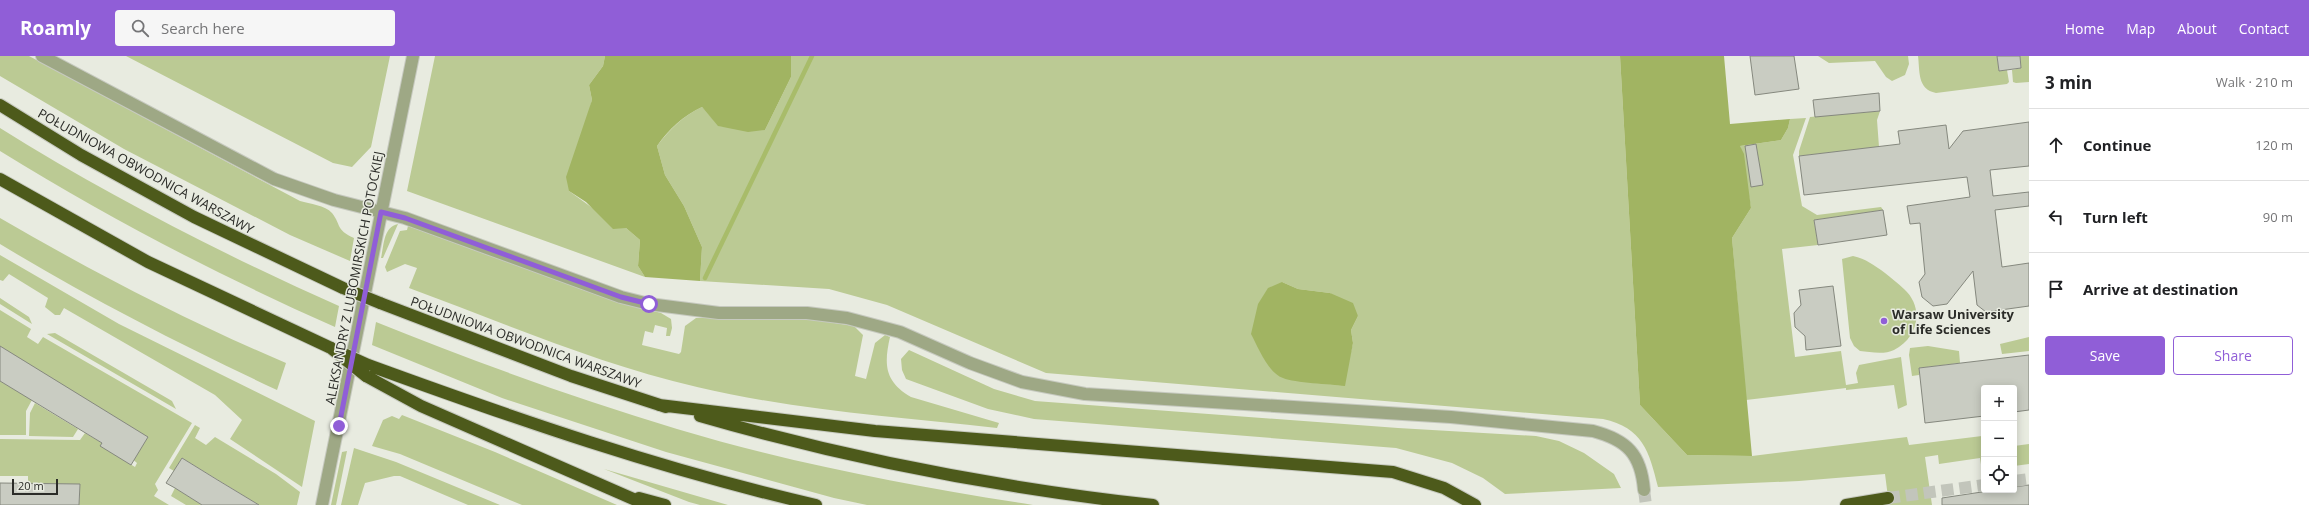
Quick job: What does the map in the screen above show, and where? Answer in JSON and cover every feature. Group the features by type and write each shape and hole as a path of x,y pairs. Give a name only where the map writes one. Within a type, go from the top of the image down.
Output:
{"highway":[{"name":"POŁUDNIOWA OBWODNICA WARSZAWY","path":"0,106 82,155 194,217 343,288 571,376 659,405 765,435 882,463 1032,490 1153,505"},
{"path":"0,179 148,262 331,348 421,406 647,505"},
{"path":"367,371 466,401 637,458 716,481 816,505"},
{"path":"659,405 875,431 1393,472 1444,488 1475,505"},
{"path":"617,492 665,505"},
{"path":"1846,505 1888,498"}],"street":[{"path":"42,56 274,179 334,200 405,218 621,297 649,304 719,313 799,313 847,318 900,332 992,372 1022,382 1086,394 1451,417 1593,431 1610,435 1624,443 1631,450 1637,459 1643,476 1644,490"},
{"name":"ALEKSANDRY Z LUBOMIRSKICH POTOCKIEJ","path":"322,505 413,56"}],"green space":[{"path":"0,56 29,56 300,201 317,205 329,210 335,217 341,230 354,238 350,261 290,235 124,149 0,76"},
{"path":"126,56 390,56 371,147 352,167 333,163"},
{"path":"435,56 605,56 603,66 589,85 592,100 569,191 598,212 626,228 640,240 638,266 645,277 407,191"},
{"path":"605,56 791,56 791,77 765,130 748,132 718,126 702,107 689,114 677,124 666,134 657,146 665,175 684,206 702,247 700,281 645,277 638,266 640,240 626,228 613,229 586,202 569,191 566,177 592,100 589,85 603,66"},
{"path":"791,56 1620,56 1640,405 1687,455 1752,456 1907,437 1909,445 1981,436 1981,464 1980,458 1939,464 1938,455 1925,457 1932,505 1889,505 1885,474 1799,481 1658,487 1647,452 1636,435 1627,428 1603,419 1046,373 887,305 829,289 700,281 702,247 684,206 665,175 657,146 677,124 689,114 702,107 719,126 765,130 791,77","holes":["1282,282 1298,289 1330,293 1358,316 1351,330 1353,343 1349,360"]},
{"path":"1620,56 1724,56 1730,124 1790,119 1788,128 1781,140 1740,146 1744,154 1751,208 1732,238 1752,456 1687,455 1640,405"},
{"path":"1818,56 1908,56 1909,64 1905,75 1892,81 1886,77 1875,61 1829,63"},
{"path":"1918,56 1997,56 1999,71 2007,70 2009,82 2007,84 1936,93 1925,88 1922,83"},
{"path":"2020,56 2029,56 2029,82 2013,82 2012,70 2021,68"},
{"path":"1880,111 1877,120 1879,147 1799,156 1799,151 1810,117"},
{"path":"1806,118 1793,155 1802,206 1817,215 1881,207 1883,210 1814,220 1818,245 1782,249 1795,357 1841,351 1846,385 1858,383 1856,373 1859,365 1901,357 1907,405 1898,409 1894,385 1846,390 1846,388 1746,400 1732,238 1751,208 1740,146 1781,140 1788,128 1790,119"},
{"path":"0,128 82,177 166,223 252,266 339,306 335,327 248,287 164,245 41,176 0,151"},
{"path":"0,218 70,258 141,295 249,347 286,363 277,390 137,321 0,244"},
{"path":"398,224 383,258 381,258 385,238 389,229"},
{"path":"408,226 606,298 661,313 671,319 672,328 670,336 666,336 667,328 655,325 653,333 645,331 642,345 679,354 681,352 685,326 696,318 791,318 822,321 854,326 863,335 855,376 866,379 875,343 885,335 890,337 887,356 888,371 895,385 902,391 911,397 999,423 997,428 846,412 771,402 660,378 587,355 409,288 417,268 405,264 387,272 385,267 400,231 407,230"},
{"path":"0,255 119,324 315,421 302,487 230,439 242,420 215,395 64,308 60,315 55,315 45,307 48,298 9,274 3,281 0,280"},
{"path":"1853,256 1866,261 1885,273 1904,289 1911,297 1915,305 1916,322 1909,338 1902,345 1890,352 1881,353 1860,351 1854,346 1850,338 1842,259"},
{"path":"1282,282 1298,289 1330,293 1353,303 1358,316 1351,330 1353,343 1345,386 1288,380 1273,371 1264,359 1251,334 1258,304 1268,288"},
{"path":"0,298 29,317 32,324 0,304"},
{"path":"0,310 31,329 27,337 38,344 43,337 192,423 155,484 158,490 154,496 169,505 79,505 80,485 28,484 28,476 0,476 0,439 80,440 85,433 102,443 101,446 135,467 137,463 0,346"},
{"path":"376,322 450,351 563,392 721,442 898,482 1033,505 867,505 834,498 666,452 502,398 372,345"},
{"path":"55,333 172,401 176,409 47,334"},
{"path":"2029,337 2029,351 2002,354 2000,344"},
{"path":"1928,346 1959,351 1960,363 1919,368 1919,375 1912,376 1909,355 1910,348"},
{"path":"909,350 994,389 1035,401 1398,428 1536,436 1559,441 1584,453 1614,474 1621,488 1505,494 1483,478 1452,463 1396,448 1034,419 988,409 906,379 902,370 901,359"},
{"path":"0,381 32,400 26,411 26,435 0,435"},
{"path":"35,403 78,429 73,437 29,436 30,413"},
{"path":"402,415 495,452 617,505 522,505 400,454 372,446 383,420 392,416 399,419"},
{"path":"195,425 200,428 195,438 206,445 215,437 276,474 300,492 297,505 259,505 182,458 174,471 169,468"},
{"path":"2029,444 2029,464 2017,466 2017,446"},
{"path":"354,448 396,462 500,505 468,505 400,476 394,476 365,483 358,505 341,505"},
{"path":"347,451 336,505 331,505 342,452"},
{"path":"604,469 728,505 700,505 689,502"},
{"path":"175,488 202,505 186,505 171,496"}],"building":[{"path":"1750,56 1794,56 1799,89 1755,95"},
{"path":"1997,56 2020,56 2021,68 1999,71"},
{"path":"1879,93 1880,111 1815,117 1813,100"},
{"path":"2029,122 2029,166 1990,170 1993,196 2029,192 2029,206 1995,210 2002,267 2029,263 2029,306 1986,312 1977,305 1973,271 1947,304 1933,306 1922,297 1919,282 1925,274 1920,223 1910,224 1907,206 1970,197 1967,177 1804,195 1799,156 1900,144 1898,131 1946,125 1949,149 1963,131"},
{"path":"1756,144 1763,185 1751,187 1745,146"},
{"path":"1883,210 1887,235 1818,245 1814,220"},
{"path":"1833,286 1841,346 1806,350 1805,336 1795,327 1794,313 1801,305 1799,290"},
{"path":"0,346 148,437 131,465 100,446 102,443 0,381"},
{"path":"2029,355 2029,410 2017,412 2017,385 1981,385 1981,416 1925,423 1919,368"},
{"path":"182,458 259,505 202,505 166,483"},
{"path":"0,483 80,484 79,505 0,505"},
{"path":"2029,485 2029,505 1942,505 1942,498 1981,492 2017,493 2017,487"}],"waterway":[{"path":"705,278 812,56"}],"tunnel":[{"path":"2017,481 2029,479"},
{"path":"1888,498 1981,485"},
{"path":"1644,490 1646,505"}],"place":[{"name":"Warsaw University of Life Sciences","path":"1884,321"}],"route":[{"path":"339,426 381,212 405,218 621,297 649,304"}]}
